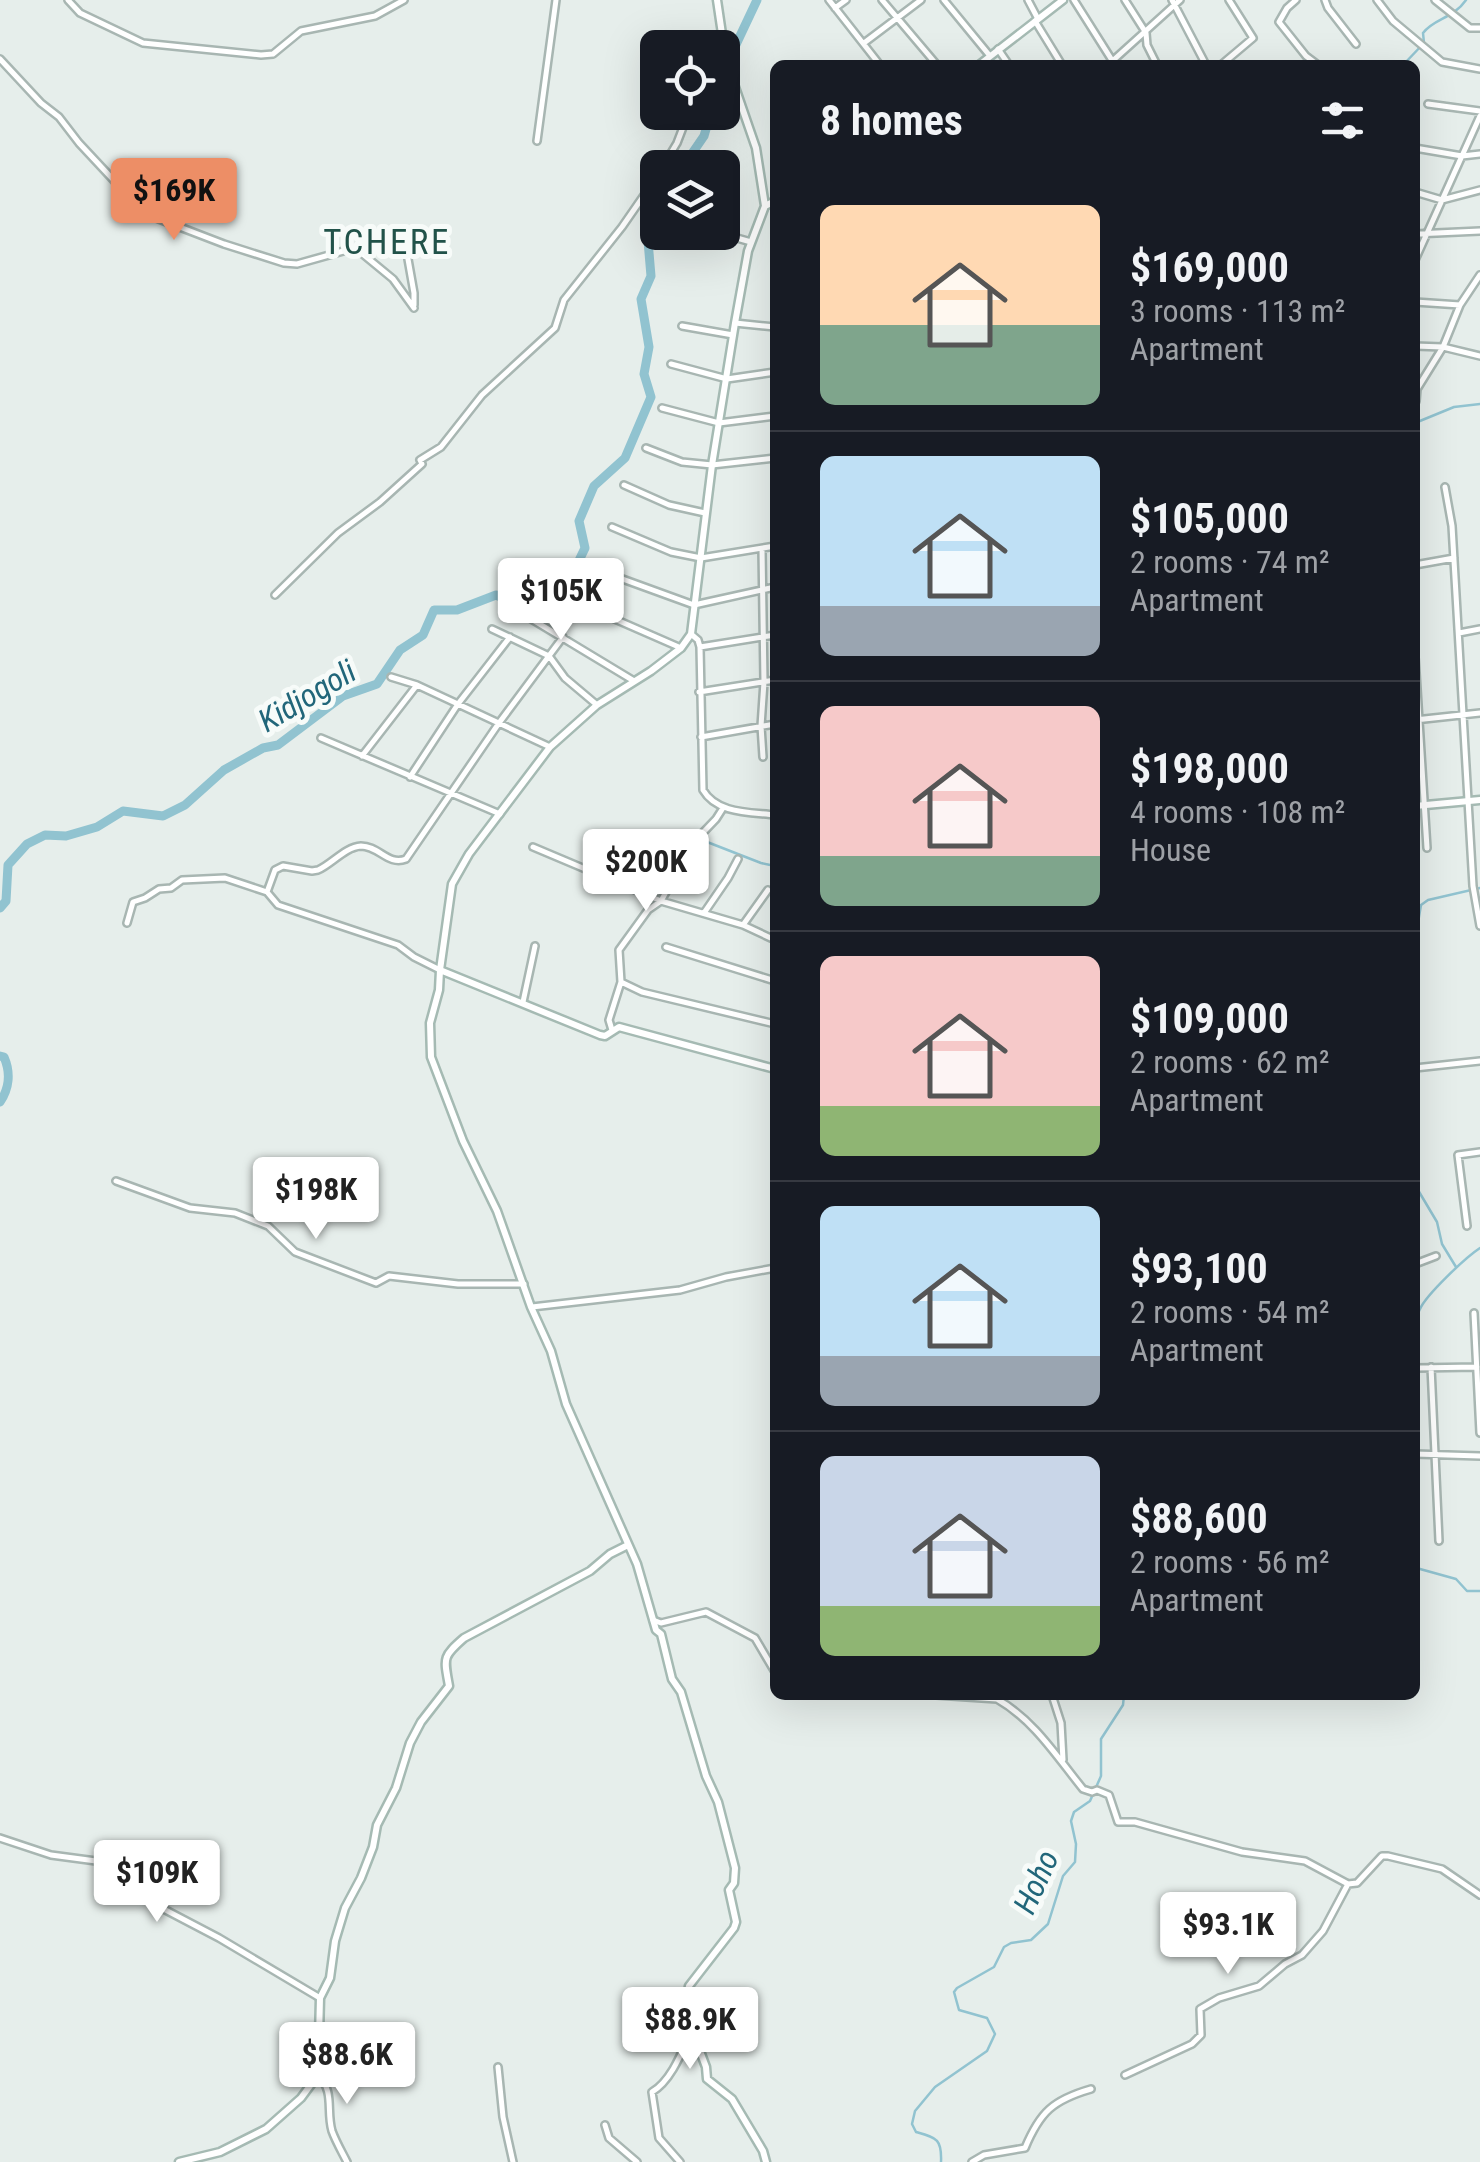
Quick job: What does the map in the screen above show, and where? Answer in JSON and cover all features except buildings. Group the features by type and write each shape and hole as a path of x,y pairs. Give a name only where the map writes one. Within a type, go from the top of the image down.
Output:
{"street":[{"path":"68,0 80,13 143,43 261,55 273,54 301,30 374,16 404,0"},
{"path":"537,140 556,0"},
{"path":"718,0 721,30"},
{"path":"829,0 876,60"},
{"path":"835,8 846,0"},
{"path":"882,0 933,60"},
{"path":"864,43 921,0"},
{"path":"944,0 990,56"},
{"path":"1028,0 1059,60"},
{"path":"985,60 1062,0"},
{"path":"1074,0 1110,60"},
{"path":"1125,0 1146,33 1154,60"},
{"path":"1227,60 1254,38 1229,0"},
{"path":"1281,0 1287,8"},
{"path":"1296,0 1279,22 1311,60"},
{"path":"1324,0 1356,44"},
{"path":"1377,0 1393,22 1442,62 1480,69"},
{"path":"1436,0 1470,28 1480,28"},
{"path":"1115,60 1176,1 1204,60"},
{"path":"998,49 1006,60"},
{"path":"0,59 152,216 224,244 292,264 347,250 359,251 393,279 414,308 403,231"},
{"path":"1420,249 1480,114 1428,104"},
{"path":"740,105 756,148 765,206 751,242 735,323 690,634 680,648 597,705 550,747 468,854 452,884 439,990 430,1023 430,1056 463,1141 497,1211 574,1424 637,1564 672,1679 681,1692 706,1776 718,1802 736,1868 729,1890 736,1922 690,1986 686,2004 708,2079 732,2099 764,2151 766,2162"},
{"path":"1420,149 1462,156 1480,154"},
{"path":"1420,193 1442,200 1480,190"},
{"path":"276,595 338,533 380,502 422,464 420,460 441,446 482,394 554,328 564,300 640,201"},
{"path":"765,206 770,204"},
{"path":"1420,234 1480,232"},
{"path":"740,239 751,242"},
{"path":"1420,383 1480,275"},
{"path":"1420,302 1460,305"},
{"path":"735,323 770,326"},
{"path":"682,326 733,336"},
{"path":"1420,346 1480,356"},
{"path":"671,364 727,379 770,373"},
{"path":"662,408 719,423 770,417"},
{"path":"646,448 682,462 712,465 770,459"},
{"path":"624,485 669,505 706,514"},
{"path":"1446,487 1452,526 1473,889 1480,926"},
{"path":"612,527 671,552 701,558 770,547"},
{"path":"762,549 763,757"},
{"path":"1420,564 1454,558"},
{"path":"596,563 617,577 694,606 770,588"},
{"path":"574,597 594,610 680,648"},
{"path":"528,617 634,682"},
{"path":"492,629 549,656 565,678 597,705"},
{"path":"1459,633 1480,629"},
{"path":"690,634 700,647 703,790 723,808 770,814"},
{"path":"700,647 770,636"},
{"path":"410,776 458,704 510,637"},
{"path":"266,892 275,870 285,865 312,872 353,848 368,846 394,862 411,854 563,637"},
{"path":"391,676 550,747"},
{"path":"699,692 770,681"},
{"path":"362,756 417,685"},
{"path":"1420,719 1480,713"},
{"path":"701,737 770,725"},
{"path":"321,738 500,814"},
{"path":"1420,756 1427,848"},
{"path":"1420,805 1480,800"},
{"path":"612,1030 610,1020 621,982 619,950 648,910 661,901 693,843 723,808"},
{"path":"533,848 661,901 743,925 770,938"},
{"path":"704,912 738,859"},
{"path":"127,923 133,902 160,889 171,888 182,880 225,878 266,892 278,905 398,945 440,970 600,1034 606,1036 620,1027 770,1067"},
{"path":"743,925 768,890"},
{"path":"523,1002 535,946"},
{"path":"666,947 770,979"},
{"path":"621,982 642,992 770,1023"},
{"path":"1420,1067 1480,1061"},
{"path":"1467,1226 1458,1155 1480,1152"},
{"path":"116,1181 190,1208 235,1213 268,1226 296,1252 376,1283 389,1276 458,1284 524,1284"},
{"path":"1420,1262 1436,1256"},
{"path":"531,1307 680,1290 770,1269"},
{"path":"1474,1313 1480,1433"},
{"path":"1432,1367 1439,1541"},
{"path":"1420,1368 1479,1367"},
{"path":"1420,1454 1480,1456"},
{"path":"179,2162 220,2152 266,2129 302,2098 318,2075 320,1998 330,1978 345,1908 362,1878 377,1825 396,1788 410,1743 450,1686 444,1660 447,1653 464,1638 590,1570 628,1545"},
{"path":"653,1620 661,1623 706,1612 755,1638 770,1664"},
{"path":"998,1700 1035,1728 1083,1790 1109,1795 1118,1822 1135,1822 1242,1852 1305,1861 1348,1884 1357,1883 1382,1856 1388,1856 1442,1869 1480,1896"},
{"path":"1053,1700 1060,1722 1063,1764"},
{"path":"0,1838 51,1854 96,1861 156,1905 320,1998"},
{"path":"1125,2075 1192,2044 1201,2036 1200,2009 1219,1998 1260,1986 1302,1954 1323,1932 1348,1884"},
{"path":"680,2162 659,2138 652,2092 668,2076 692,2029"},
{"path":"498,2068 513,2162"},
{"path":"318,2075 326,2084 331,2128 347,2162"},
{"path":"972,2162 984,2155 1024,2148 1036,2122 1065,2096 1091,2089"},
{"path":"605,2126 609,2138 636,2162"}],"waterway":[{"name":"Kidjogoli","path":"740,36 757,0"},
{"path":"1408,60 1424,43 1427,28 1466,0"},
{"name":"Kidjogoli","path":"694,150 706,130"},
{"name":"Kidjogoli","path":"0,908 6,901 8,865 27,844 45,835 66,836 97,827 123,811 163,816 185,805 224,770 263,748 278,745 343,696 377,684 400,650 423,635 434,610 457,610 496,595 510,601 533,601 547,596 557,581 574,571 585,548 579,521 594,486 625,458 651,397 644,374 649,347 641,299 651,276 649,250"},
{"name":"Hoho","path":"1420,421 1454,407 1480,404"},
{"path":"702,840 770,865"},
{"path":"1420,911 1428,900 1480,888"},
{"name":"Kidjogoli","path":"0,1056 4,1057 8,1075 0,1102"},
{"path":"1420,1193 1456,1267"},
{"path":"1420,1311 1447,1277 1480,1248"},
{"path":"1420,1569 1456,1579 1467,1591 1480,1591"},
{"name":"Hoho","path":"941,2162 937,2141 916,2132 912,2124 915,2111 935,2087 987,2051 995,2034 987,2018 959,2010 954,1992 994,1967 1004,1947 1031,1940 1048,1924 1063,1876 1075,1862 1071,1821 1074,1812 1090,1801 1101,1776 1101,1739 1124,1700"}],"district":[{"name":"TCHERE","path":"387,242"}]}
